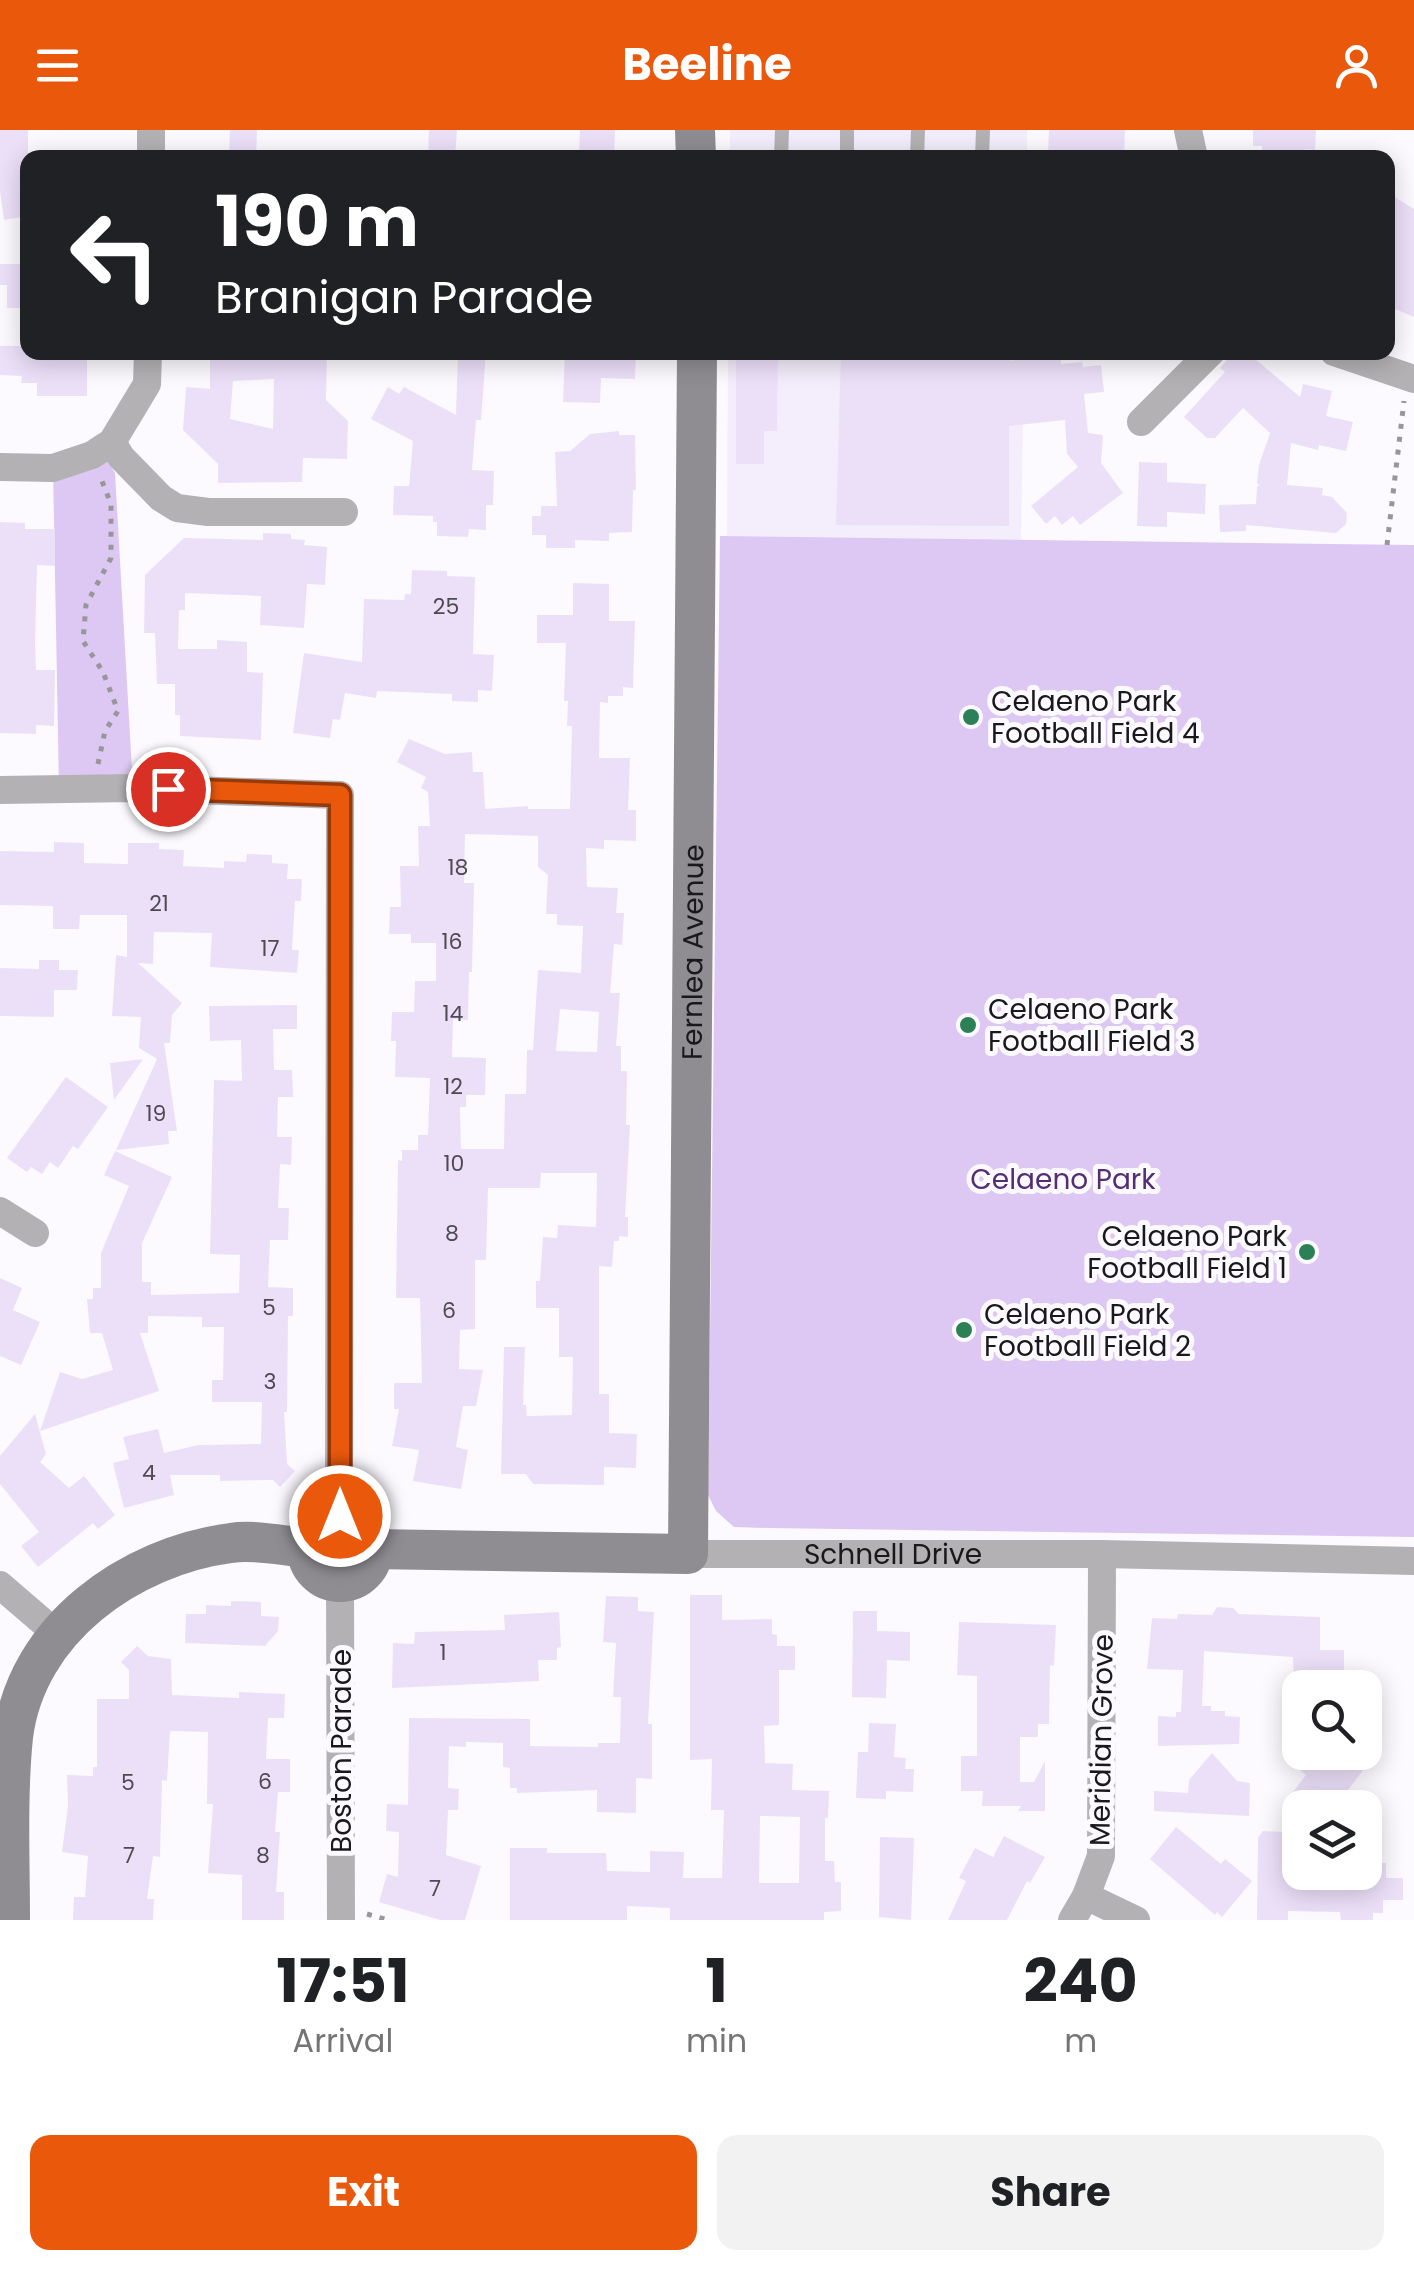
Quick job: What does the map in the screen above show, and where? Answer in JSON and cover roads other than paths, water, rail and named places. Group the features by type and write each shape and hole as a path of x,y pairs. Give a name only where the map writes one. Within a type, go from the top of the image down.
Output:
{"street":[{"path":"0,468 53,468 102,449 147,384 148,360"},
{"name":"Fernlea Avenue","path":"688,1554 698,360"},
{"path":"1142,422 1204,360"},
{"path":"1357,360 1410,378"},
{"path":"102,449 121,456 177,508 208,512 344,512"},
{"path":"0,790 98,788 340,795 340,1516"},
{"path":"0,1211 35,1233"},
{"path":"340,1516 366,1530 372,1549 359,1576 340,1582 320,1576 312,1568 306,1548 320,1522 340,1516"},
{"path":"10,1920 14,1736 23,1698 58,1636 82,1609 117,1582 157,1561 232,1542 306,1548"},
{"name":"Schnell Drive","path":"372,1549 1102,1554 1414,1561"},
{"name":"Meridian Grove","path":"1079,1908 1101,1856 1102,1554"},
{"name":"Boston Parade","path":"340,1582 341,1920"},
{"path":"0,1586 58,1636"},
{"path":"1079,1908 1136,1920"}],"place":[{"name":"Celaeno Park Football Field 4","path":"971,717"},
{"name":"Celaeno Park Football Field 3","path":"968,1025"},
{"name":"Celaeno Park Football Field 1","path":"1307,1252"},
{"name":"Celaeno Park Football Field 2","path":"964,1330"}],"park label":[{"name":"Celaeno Park","path":"1063,1179"}]}
